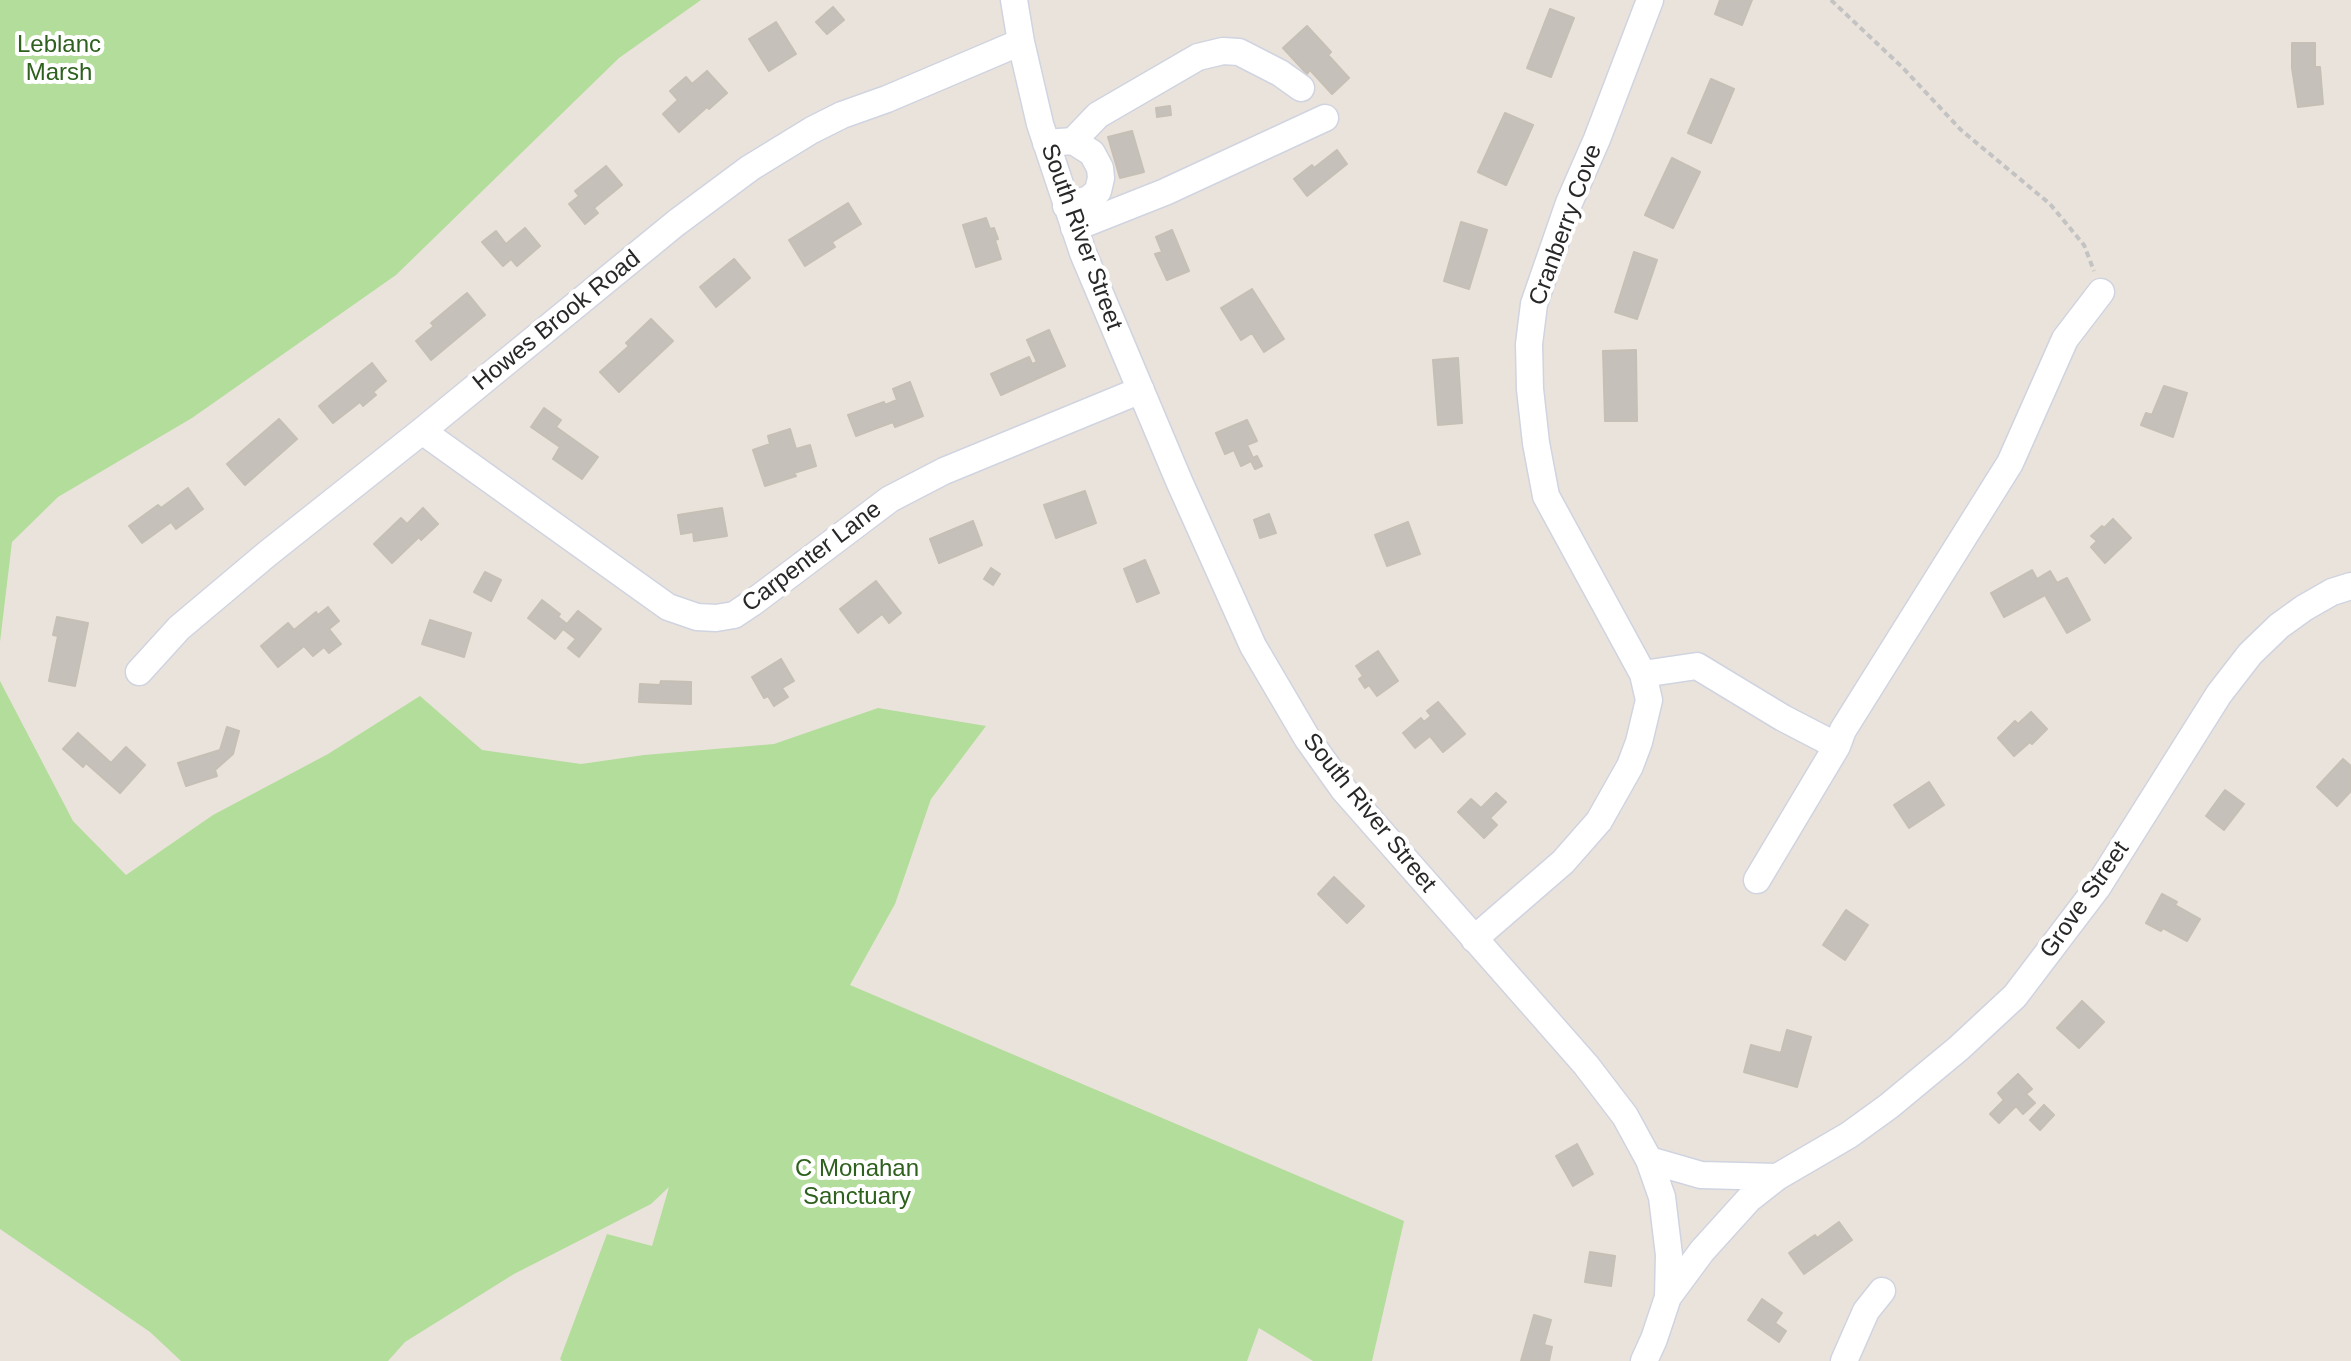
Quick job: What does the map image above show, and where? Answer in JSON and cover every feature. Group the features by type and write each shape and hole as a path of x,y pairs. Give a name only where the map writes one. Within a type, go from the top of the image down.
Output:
{"street":[{"name":"South River Street","path":"1014,0 1046,143 1070,217 1141,390 1253,646 1285,702 1344,790 1586,1065 1625,1116 1649,1160 1662,1197 1669,1255 1668,1297 1644,1361"},
{"name":"Cranberry Cove","path":"1474,939 1563,862 1599,821 1630,766 1649,700 1643,674 1546,496 1534,429 1529,344 1534,304 1569,203 1650,0"},
{"name":"Howes Brook Road","path":"139,672 179,628 267,554 676,223 750,168 842,115 1021,42"},
{"path":"1073,141 1098,115 1198,57 1223,51 1239,52 1280,73 1301,88"},
{"path":"1070,217 1165,192 1325,118"},
{"path":"1046,143 1073,141 1092,153 1100,168 1098,191 1070,217"},
{"path":"1757,880 1837,746 1843,730 2010,463 2065,339 2101,292"},
{"name":"Carpenter Lane","path":"422,431 668,607 697,617 716,618 734,615 752,603 890,499 944,471 1141,390"},
{"name":"Grove Street","path":"1668,1297 1682,1275 1749,1199 1777,1177 1849,1135 1889,1106 2015,996 2097,888 2219,694 2250,654 2279,626 2304,608 2332,592 2351,586"},
{"path":"1643,674 1697,666 1783,718 1837,746"},
{"path":"1649,1160 1701,1175 1777,1177"},
{"path":"1844,1361 1866,1311 1882,1291"}],"path":[{"path":"1831,0 1903,68 1961,130 2050,204 2084,245 2101,292"}],"green space":[{"name":"Leblanc Marsh","path":"0,0 701,0 619,58 396,275 192,418 58,497 12,542 0,642"},
{"name":"C Monahan Sanctuary","path":"0,681 73,821 126,875 213,815 328,754 420,696 482,750 581,764 644,755 774,744 878,708 986,726 931,799 895,904 850,985 1404,1221 1372,1361 1313,1361 1259,1328 1247,1361 562,1361 560,1359 607,1234 652,1246 669,1187 651,1204 514,1274 405,1342 388,1361 181,1361 150,1332 0,1229"}],"building":[{"path":"1720,0 1752,0 1742,25 1715,14"},
{"path":"833,7 844,20 827,34 816,22"},
{"path":"1550,9 1574,18 1551,77 1527,68"},
{"path":"776,22 796,54 769,71 749,39"},
{"path":"1307,26 1349,78 1332,94 1310,70 1307,74 1283,48"},
{"path":"2292,43 2315,43 2315,67 2320,67 2323,104 2298,107"},
{"path":"707,71 727,93 679,132 663,114 678,100 670,91 686,77 692,84"},
{"path":"1711,79 1734,89 1711,143 1688,133"},
{"path":"1170,106 1171,115 1157,117 1156,108"},
{"path":"1505,113 1533,125 1506,185 1478,172"},
{"path":"1132,131 1144,172 1120,178 1108,137"},
{"path":"1337,150 1347,164 1307,196 1294,179"},
{"path":"1672,158 1700,172 1673,228 1645,215"},
{"path":"606,166 622,185 594,208 598,213 585,224 569,204 579,196 575,191"},
{"path":"848,203 861,224 832,242 835,247 805,266 789,240"},
{"path":"986,218 990,229 994,228 1001,259 976,267 963,225"},
{"path":"1461,222 1487,230 1469,289 1444,281"},
{"path":"525,228 540,246 517,266 511,259 503,266 482,242 496,231 506,244"},
{"path":"1172,230 1189,271 1167,280 1155,254 1162,252 1156,237"},
{"path":"1634,252 1657,260 1637,319 1615,312"},
{"path":"734,259 750,278 716,307 700,287"},
{"path":"1252,289 1284,339 1264,352 1252,333 1241,340 1221,308"},
{"path":"467,293 485,315 431,360 416,341 434,326 431,323"},
{"path":"651,319 673,341 619,392 600,372 629,346 626,343"},
{"path":"1049,330 1065,366 1001,395 991,374 1029,357 1032,364 1037,362 1027,340"},
{"path":"1636,350 1637,421 1605,421 1603,351"},
{"path":"1458,358 1462,423 1438,425 1433,360"},
{"path":"372,363 386,381 363,406 360,402 333,423 319,406"},
{"path":"910,382 923,416 895,427 893,422 856,436 848,415 897,400 893,389"},
{"path":"2164,386 2187,393 2173,437 2141,425 2146,413 2152,415"},
{"path":"544,408 561,420 556,427 598,457 582,479 553,459 560,447 531,427"},
{"path":"279,419 297,439 245,485 227,464"},
{"path":"1247,420 1257,441 1247,445 1253,458 1257,456 1262,466 1255,469 1251,461 1241,466 1234,450 1225,454 1216,433"},
{"path":"790,429 796,449 810,445 816,466 765,486 753,450 770,444 768,436"},
{"path":"188,488 203,509 176,529 171,522 142,543 129,526"},
{"path":"1085,491 1096,523 1056,538 1044,505"},
{"path":"423,508 438,524 392,563 374,544 401,518 407,524"},
{"path":"722,508 727,536 694,541 693,532 681,534 678,515"},
{"path":"1269,514 1276,533 1260,538 1254,520"},
{"path":"2113,519 2131,538 2105,563 2091,547 2097,541 2091,536"},
{"path":"973,521 982,545 939,563 930,539"},
{"path":"1408,522 1420,554 1387,566 1375,535"},
{"path":"1145,560 1159,593 1137,602 1124,569"},
{"path":"991,568 1000,574 993,585 984,579"},
{"path":"2032,570 2037,579 2050,571 2057,583 2067,578 2090,620 2067,633 2045,595 2004,617 1991,593"},
{"path":"485,572 501,580 491,601 474,592"},
{"path":"876,581 901,613 889,623 882,614 858,633 840,609"},
{"path":"542,600 567,624 578,611 601,629 579,657 568,648 576,639 563,629 555,639 528,618"},
{"path":"328,607 339,621 329,629 341,644 329,653 324,647 313,656 304,646 278,667 261,646 288,623 294,630 316,612 318,615"},
{"path":"57,617 88,623 75,686 49,681 58,636 53,635"},
{"path":"430,620 471,633 464,657 422,644"},
{"path":"1378,651 1398,681 1377,696 1369,685 1365,688 1359,679 1363,676 1356,666"},
{"path":"781,659 794,681 782,688 788,697 774,706 768,696 764,698 752,677"},
{"path":"661,681 691,682 691,704 639,702 640,684 660,685"},
{"path":"1438,702 1465,734 1443,752 1430,736 1415,748 1403,733 1421,718 1424,722 1431,716 1427,711"},
{"path":"2031,712 2047,729 2014,756 1998,738 2015,721 2018,724"},
{"path":"227,727 239,731 233,754 215,770 217,776 186,786 178,763 220,750"},
{"path":"78,733 111,763 126,747 145,765 120,793 86,763 83,767 63,749"},
{"path":"2343,759 2351,766 2351,791 2337,806 2317,787"},
{"path":"1929,782 1944,805 1909,828 1894,805"},
{"path":"2225,790 2244,804 2224,830 2206,816"},
{"path":"1496,793 1506,802 1490,818 1497,825 1484,838 1458,812 1471,799 1481,808"},
{"path":"1334,877 1364,906 1347,923 1318,894"},
{"path":"2162,894 2200,919 2187,941 2146,923"},
{"path":"1846,910 1868,925 1845,960 1823,945"},
{"path":"2082,1001 2104,1022 2079,1048 2057,1028"},
{"path":"1787,1030 1811,1037 1797,1087 1744,1072 1751,1045 1781,1053"},
{"path":"2018,1074 2032,1089 2026,1094 2035,1103 2023,1114 2016,1106 1999,1123 1990,1114 2004,1100 1998,1093"},
{"path":"2044,1105 2054,1115 2040,1130 2030,1120"},
{"path":"1577,1144 1593,1174 1573,1186 1556,1156"},
{"path":"1839,1222 1852,1240 1804,1274 1789,1253"},
{"path":"1590,1252 1615,1256 1611,1286 1585,1282"},
{"path":"1762,1299 1782,1313 1775,1323 1786,1331 1779,1342 1748,1320"},
{"path":"1534,1315 1551,1320 1544,1345 1552,1347 1549,1361 1521,1361"}]}
